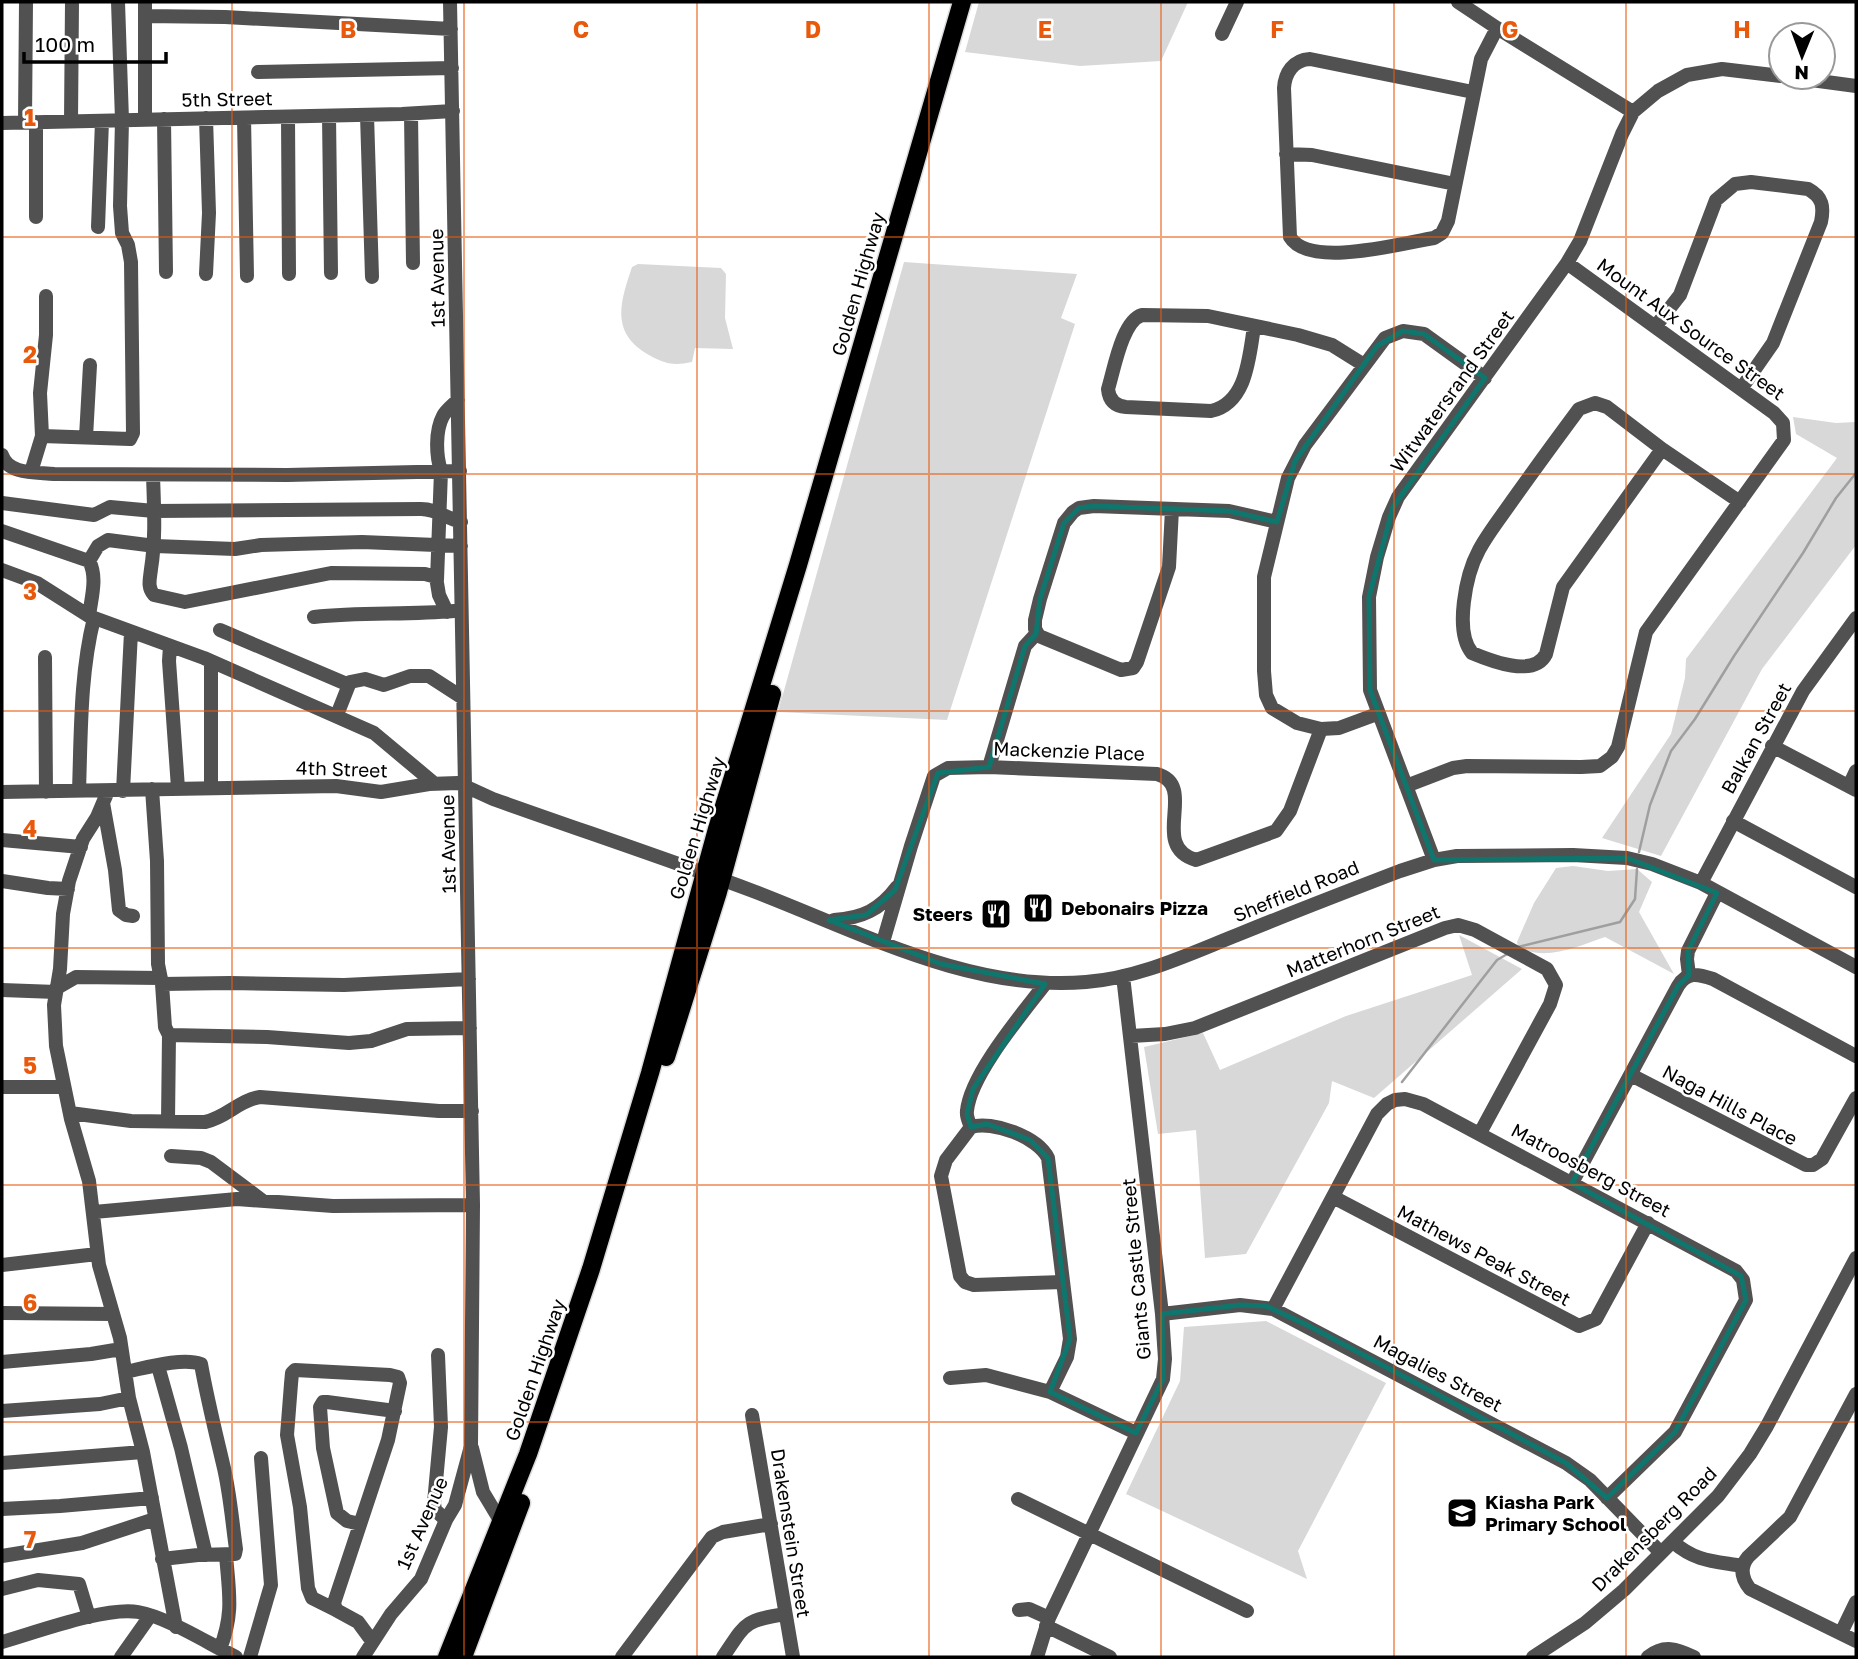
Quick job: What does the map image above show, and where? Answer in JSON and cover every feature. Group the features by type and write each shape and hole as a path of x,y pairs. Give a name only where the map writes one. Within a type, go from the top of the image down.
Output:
{"main road":[{"name":"Golden Highway","path":"463,1657 546,1433 597,1284 659,1077 791,591 962,2"},
{"name":"Golden Highway","path":"447,1657 528,1454 591,1269 650,1073 772,695 973,2"}],"street":[{"path":"26,2 36,217"},
{"path":"71,121 72,2"},
{"path":"42,436 129,440 133,435 131,262 128,245 122,233 120,206 122,120 118,2"},
{"name":"1st Avenue","path":"363,1657 421,1579 455,1505 471,1446 472,1111 467,786 455,611 461,522 450,2"},
{"path":"1222,34 1237,2"},
{"path":"1458,2 1633,112"},
{"path":"145,120 145,9 225,17 451,29"},
{"path":"1474,92 1304,59 1290,68 1284,81 1290,237 1300,247 1310,251 1334,254 1434,238 1447,226 1481,59 1496,28"},
{"path":"258,72 452,68"},
{"name":"Witwatersrand Street","path":"1434,860 1370,690 1368,597 1389,517 1398,497 1567,263 1580,241 1633,112 1658,91 1687,75 1722,69 1767,74"},
{"path":"1837,83 1856,86"},
{"name":"5th Street","path":"2,123 453,111"},
{"path":"411,114 413,263"},
{"path":"367,115 372,277"},
{"path":"329,116 331,273"},
{"path":"288,117 289,274"},
{"path":"206,118 209,213 206,274"},
{"path":"244,118 247,276"},
{"path":"164,120 166,272"},
{"path":"98,228 102,121"},
{"path":"1286,154 1312,155 1455,184"},
{"path":"1656,327 1679,295 1716,200 1728,187 1751,182 1815,192 1822,203 1821,222 1773,343 1741,389"},
{"name":"Mount Aux Source Street","path":"1406,786 1453,768 1467,766 1581,768 1606,763 1618,747 1646,632 1775,454 1785,436 1780,420 1741,389 1567,263"},
{"path":"31,472 42,436 40,393 46,335 46,296"},
{"path":"1254,327 1244,380 1224,407 1211,411 1126,407 1117,405 1110,397 1108,389 1125,333 1136,317 1155,314 1208,316 1322,340 1364,365"},
{"path":"1377,714 1339,728 1321,729 1297,723 1278,713 1272,708 1266,695 1263,583 1288,478 1295,461 1385,338 1403,331 1424,334 1485,377"},
{"path":"86,437 90,365"},
{"path":"455,611 439,595 437,580 441,471 438,450 443,416 458,400"},
{"path":"1662,449 1563,587 1546,654 1539,664 1527,667 1472,653 1463,637 1463,618 1465,592 1475,557 1492,528 1579,409 1595,403 1607,407 1662,449 1740,502"},
{"path":"2,455 6,464 13,468 54,474 288,475 460,471"},
{"path":"153,475 155,546 149,584 150,592 154,595 185,602 331,573 425,574 433,575 437,580"},
{"path":"2,503 94,515 110,507 154,511 388,508 435,510 461,522"},
{"path":"1037,633 1035,620 1040,599 1064,523 1073,512 1085,506 1229,511 1277,522"},
{"path":"1037,633 1121,670 1133,668 1169,566 1172,509"},
{"path":"100,513 101,543"},
{"path":"2,531 89,561 93,570 83,688 79,791"},
{"path":"89,561 101,543 108,540 155,546 235,549 292,544 461,546"},
{"path":"2,570 37,583 91,617 211,661 374,733 435,784"},
{"path":"314,617 358,613 421,614 455,611"},
{"name":"Balkan Street","path":"1701,883 1803,691 1856,618"},
{"path":"220,630 349,685"},
{"path":"123,790 131,632"},
{"path":"989,766 1025,646 1037,633"},
{"path":"170,646 178,788"},
{"path":"45,657 46,792"},
{"path":"211,661 211,788"},
{"path":"337,715 349,685 353,680 360,679 384,685 420,675 435,678 463,698"},
{"name":"Mackenzie Place","path":"883,942 934,776 942,770 989,766 1165,776 1170,779 1175,791 1176,846 1186,858 1196,860 1276,831 1290,811 1321,729"},
{"path":"1772,746 1853,788 1856,771"},
{"name":"4th Street","path":"2,792 79,791 105,797 123,790 336,786 381,792 458,783 493,799 713,877"},
{"path":"152,789 161,981 165,1027 169,1035 168,1121"},
{"path":"105,797 81,847 63,914 54,1005 56,1046 70,1113 89,1181 97,1254 143,1452 176,1627"},
{"path":"105,797 119,910 133,916"},
{"path":"1733,821 1856,887"},
{"path":"2,840 81,847"},
{"name":"Sheffield Road","path":"713,877 941,964 988,977 1045,984 1088,982 1123,976 1183,957 1399,871 1434,860 1488,855 1627,858 1652,864 1701,883 1856,967"},
{"path":"2,881 68,889"},
{"path":"829,920 866,915 884,903 900,883"},
{"path":"1717,893 1688,951 1686,959 1689,975 1698,974 1713,979 1856,1056"},
{"name":"Matterhorn Street","path":"1131,1036 1165,1034 1195,1028 1445,928 1465,926 1547,969 1556,985 1550,1004 1480,1133"},
{"name":"Naga Hills Place","path":"1572,1183 1678,986 1689,975"},
{"name":"Giants Castle Street","path":"1037,1657 1047,1622 1163,1379 1165,1359 1162,1314 1123,976"},
{"path":"2,990 57,990 76,977 344,985 469,979"},
{"path":"971,1127 967,1114 973,1089 994,1054 1045,984"},
{"path":"169,1035 267,1037 349,1043 371,1041 407,1029 470,1028"},
{"name":"Naga Hills Place","path":"1632,1075 1806,1165 1813,1165 1822,1159 1856,1098"},
{"path":"2,1087 64,1087"},
{"path":"70,1113 112,1120 211,1121 240,1103 260,1097 472,1111"},
{"name":"Matroosberg Street","path":"1273,1309 1377,1114 1387,1104 1405,1099 1423,1104 1480,1133 1736,1270 1744,1284 1746,1300 1675,1432 1607,1498"},
{"path":"1050,1392 1067,1357 1070,1339 1051,1168 1040,1145 987,1124 971,1127 946,1160 941,1176 960,1276 965,1282 974,1285 1063,1282"},
{"path":"171,1156 201,1158 211,1162 263,1201"},
{"name":"Mathews Peak Street","path":"1333,1197 1579,1326 1596,1320 1648,1223"},
{"path":"93,1212 237,1199 333,1206 473,1205"},
{"path":"2,1265 97,1254"},
{"name":"Drakensberg Road","path":"1533,1657 1585,1623 1624,1590 1718,1496 1750,1454 1856,1258"},
{"name":"Magalies Street","path":"1162,1314 1240,1305 1273,1309 1566,1463 1590,1480 1661,1553"},
{"path":"2,1313 113,1314"},
{"path":"2,1362 121,1349"},
{"path":"438,1355 441,1427 434,1503 435,1510 446,1520"},
{"path":"125,1372 189,1362 201,1364 231,1507 236,1549 234,1554 162,1559"},
{"path":"158,1366 206,1555"},
{"path":"336,1610 334,1603 337,1589 395,1411 400,1385 398,1377 295,1370 292,1375 287,1435 300,1507 308,1588 312,1598 358,1622 372,1642"},
{"path":"950,1378 986,1375 1050,1392 1136,1433"},
{"path":"2,1412 100,1404 129,1398"},
{"path":"1855,1399 1790,1517 1748,1557 1743,1566 1743,1575 1750,1589 1856,1641"},
{"path":"360,1524 347,1521 337,1513 323,1448 320,1407 323,1402 327,1402 395,1411"},
{"name":"Drakenstein Street","path":"752,1415 793,1657"},
{"path":"471,1446 483,1492 501,1522"},
{"path":"2,1463 143,1452"},
{"path":"250,1657 271,1585 261,1458"},
{"path":"2,1509 152,1498"},
{"path":"1018,1499 1088,1536 1247,1611"},
{"path":"2,1556 82,1543 155,1519"},
{"path":"622,1657 712,1537 723,1532 771,1524"},
{"path":"1673,1542 1699,1559 1743,1566"},
{"path":"220,1649 227,1631 230,1611 226,1555"},
{"path":"2,1589 38,1580 79,1584 89,1618"},
{"path":"1841,1633 1856,1602"},
{"path":"1018,1610 1029,1609 1110,1657"},
{"path":"2,1642 89,1618 126,1611 150,1616 236,1657"},
{"path":"723,1657 745,1625 785,1614"},
{"path":"121,1657 150,1616"},
{"path":"1648,1657 1661,1649 1672,1648 1694,1657"}],"highlighted area":[{"path":"1403,331 1424,334 1485,378 1393,507 1369,597 1368,640 1370,690 1434,860 1627,858 1717,893 1688,951 1689,975 1678,986 1572,1183 1741,1276 1746,1300 1675,1432 1607,1498 1566,1463 1309,1326 1266,1306 1240,1305 1162,1314 1163,1379 1136,1433 1050,1392 1070,1339 1048,1158 1030,1140 987,1124 971,1127 967,1114 973,1089 1045,984 941,964 829,920 866,915 895,890 938,773 989,767 1025,646 1036,634 1040,599 1064,523 1079,508 1094,506 1229,511 1277,522 1295,461 1377,346"}],"shaded area":[{"path":"979,2 1188,2 1161,61 1080,66 965,52"},
{"path":"904,262 1077,274 1061,318 1075,324 947,720 778,712"},
{"path":"638,264 721,268 726,274 725,318 733,349 695,348 692,362 675,364 655,358 637,346 628,337 621,316 624,293 632,267"},
{"path":"1793,417 1836,423 1856,422 1856,545 1762,669 1661,856 1602,838 1671,734 1685,678 1686,659 1837,458 1796,434"},
{"path":"1573,866 1608,871 1637,869 1652,882 1639,912 1674,974 1605,937 1551,953 1518,947 1517,942 1534,903 1556,868"},
{"path":"1459,935 1522,969 1374,1098 1332,1081 1329,1103 1246,1254 1205,1258 1196,1130 1158,1134 1144,1047 1203,1033 1220,1070 1346,1016 1472,975"},
{"path":"1266,1321 1386,1383 1298,1551 1307,1579 1126,1494 1180,1381 1184,1327"}],"waterway":[{"path":"1639,852 1650,805 1671,751 1695,719 1836,498 1856,473"},
{"path":"1518,947 1620,922 1635,899 1637,869"},
{"path":"1402,1082 1497,960 1509,953"}],"place":[{"name":"Debonairs Pizza","path":"1038,908"},
{"name":"Steers","path":"996,914"},
{"name":"Kiasha Park Primary School","path":"1462,1513"}]}
